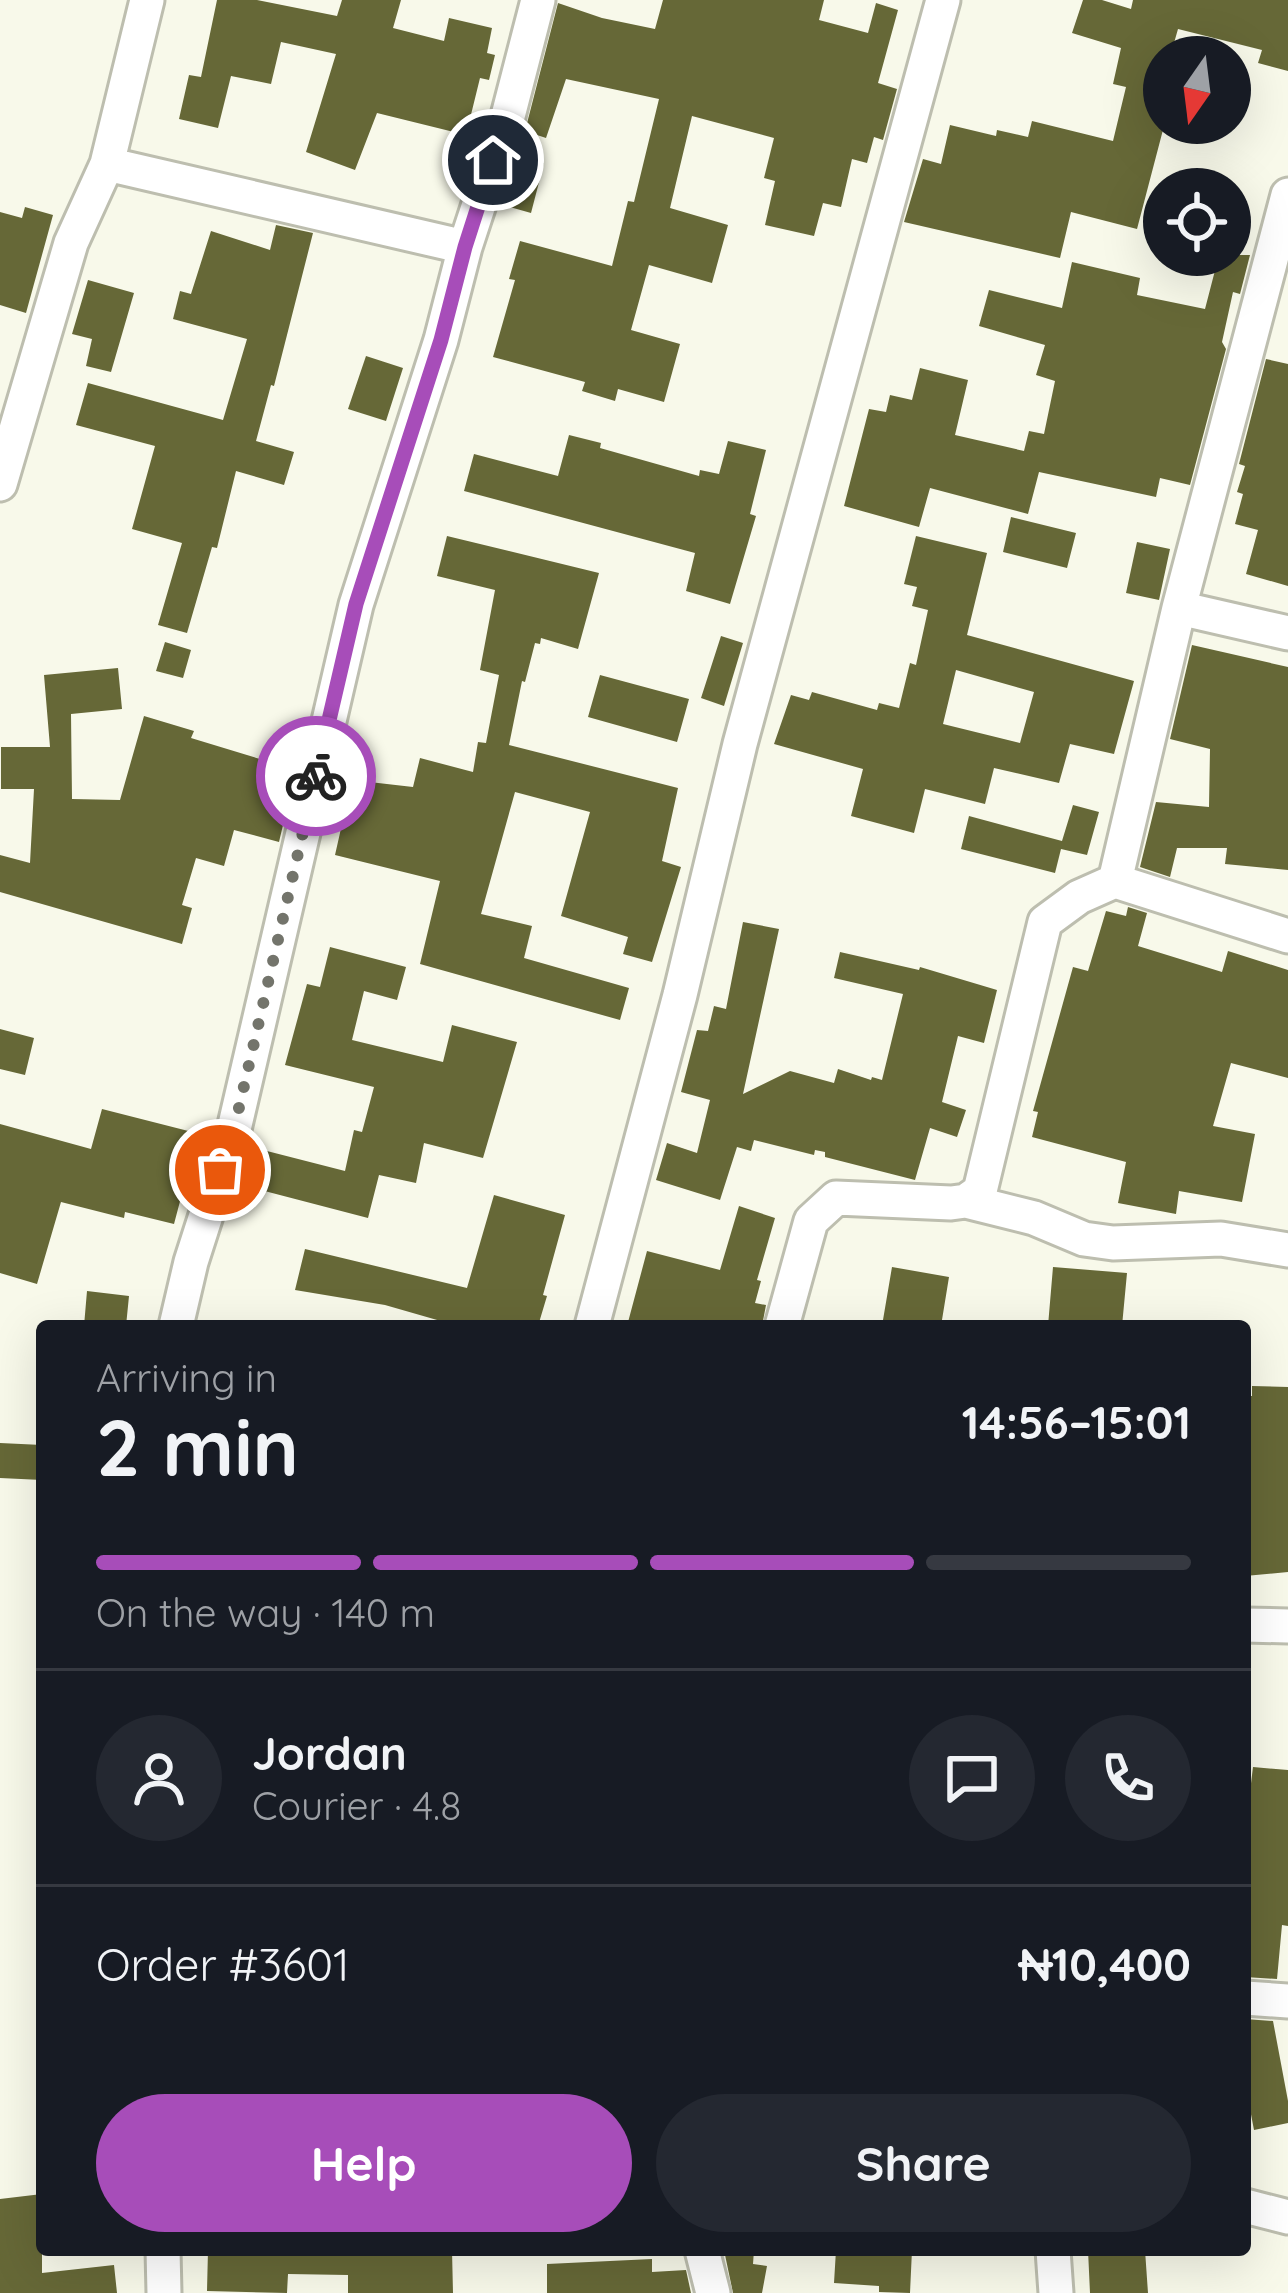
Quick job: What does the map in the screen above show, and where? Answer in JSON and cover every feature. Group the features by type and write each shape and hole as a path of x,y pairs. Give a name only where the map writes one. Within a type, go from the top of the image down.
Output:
{"street":[{"path":"0,484 71,243 107,164 147,0"},
{"path":"177,1320 235,1125 356,604 441,340 538,0"},
{"path":"594,1320 740,744 943,0"},
{"path":"107,164 465,247"},
{"path":"1115,881 1179,608 1286,207"},
{"path":"1179,608 1288,633"},
{"path":"966,1201 980,1191 1045,922 1079,897 1115,881 1288,936"},
{"path":"784,1320 811,1221 836,1198 966,1201 1034,1218 1084,1239 1113,1243 1221,1239 1288,1250"},
{"path":"1251,1625 1288,1626"},
{"path":"1251,1998 1288,2001"},
{"path":"1251,2208 1288,2217"},
{"path":"163,2256 164,2293"},
{"path":"704,2256 713,2293"},
{"path":"1054,2256 1057,2293"}],"building":[{"path":"217,0 257,0 337,16 342,0 401,0 393,28 444,41 449,18 492,28 487,53 495,55 489,80 480,78 466,135 377,113 355,170 306,152 336,54 281,42 271,84 231,76 218,128 179,119 189,75 201,77"},
{"path":"663,0 824,0 819,20 868,33 876,3 898,10 878,83 897,89 883,140 874,137 867,163 852,159 841,207 823,203 814,236 765,225 775,181 764,178 774,138 692,116 670,208 728,225 712,283 649,265 631,330 680,344 664,402 618,389 615,401 582,391 585,382 493,357 515,280 509,279 520,241 612,266 628,201 634,202 659,99 566,79 546,138 525,131 558,3 655,29"},
{"path":"1083,0 1131,9 1133,0 1288,0 1288,71 1258,63 1262,50 1251,47 1251,36 1206,36 1178,29 1176,36 1143,36 1143,144 1159,144 1153,168 1143,168 1143,206 1137,229 1071,212 1060,258 904,222 923,159 941,164 950,125 996,136 997,130 1028,137 1032,121 1113,141 1126,87 1113,84 1121,48 1072,33"},
{"path":"519,156 544,163 531,213 506,206"},
{"path":"25,207 53,215 26,313 0,305 0,212 22,218"},
{"path":"276,225 313,233 256,441 294,452 284,485 236,471 217,548 212,547 187,633 158,625 182,543 132,529 155,446 76,425 88,383 223,420 247,339 173,319 180,291 191,294 211,231 270,250"},
{"path":"1072,262 1140,278 1137,295 1205,309 1214,276 1245,276 1240,294 1233,292 1222,342 1226,349 1190,485 1160,478 1156,497 1039,472 1028,514 930,488 919,527 844,506 869,409 886,412 890,395 912,400 920,368 968,380 955,435 1024,451 1029,431 1044,434 1055,381 1036,375 1045,345 979,326 989,290 1062,308"},
{"path":"88,280 134,293 111,372 86,366 92,339 72,334"},
{"path":"366,356 403,368 386,421 348,409"},
{"path":"1266,359 1288,364 1288,586 1246,574 1258,530 1235,524 1245,466 1239,464"},
{"path":"569,435 699,476 700,470 719,474 728,441 766,450 750,514 756,516 730,604 686,591 695,553 464,491 474,454 558,476"},
{"path":"1011,517 1076,533 1067,568 1003,552"},
{"path":"447,536 599,573 578,649 541,638 540,644 535,643 509,745 678,788 662,861 681,867 652,962 623,954 628,937 561,916 590,812 515,792 481,914 532,926 524,958 629,988 620,1020 420,964 440,881 335,855 352,780 413,787 420,758 473,772 478,742 486,743 499,675 480,670 495,590 437,576"},
{"path":"916,536 987,553 967,635 1134,681 1114,754 1070,744 1059,783 994,768 985,804 925,789 914,833 851,816 863,769 774,744 791,695 809,700 812,692 877,710 879,703 899,708 910,663 916,665 928,610 912,606 917,587 904,584","holes":["956,670 1034,692 1020,743 943,724"]},
{"path":"1137,542 1170,549 1159,600 1126,593"},
{"path":"721,636 743,643 724,706 701,698"},
{"path":"165,642 191,650 183,678 156,671"},
{"path":"1192,645 1288,667 1288,870 1225,864 1227,848 1177,848 1170,877 1140,867 1156,802 1209,807 1210,749 1170,739"},
{"path":"118,668 122,709 71,714 72,799 120,800 144,716 194,731 191,738 296,770 279,842 234,830 224,866 196,858 182,905 192,908 182,944 0,892 0,855 30,863 34,789 1,789 1,747 50,747 44,675"},
{"path":"600,675 689,699 677,742 588,717"},
{"path":"1073,805 1099,812 1087,855 1061,849 1055,873 961,849 969,816 1062,841"},
{"path":"1128,907 1147,913 1138,946 1222,972 1228,951 1288,970 1288,1078 1231,1063 1213,1126 1255,1134 1242,1202 1179,1191 1176,1214 1118,1203 1126,1162 1032,1137 1038,1112 1033,1111 1073,967 1088,971 1106,911 1126,916"},
{"path":"743,922 779,929 743,1094 790,1071 834,1083 838,1069 882,1080 903,994 834,978 840,952 920,967 997,990 984,1043 958,1036 942,1102 966,1110 957,1137 930,1128 915,1180 825,1157 825,1152 815,1150 814,1155 754,1140 751,1151 737,1147 720,1200 656,1180 667,1143 697,1153 710,1100 681,1092 697,1030 708,1031 714,1006 726,1009"},
{"path":"330,947 406,967 397,1000 364,991 352,1040 443,1062 452,1025 517,1042 483,1158 424,1143 416,1183 379,1175 368,1218 253,1188 263,1150 345,1171 354,1130 362,1132 374,1087 285,1065 307,984 320,987"},
{"path":"0,1029 34,1038 25,1075 0,1069"},
{"path":"102,1109 204,1135 200,1157 192,1156 174,1224 125,1212 124,1218 61,1202 37,1284 0,1273 0,1124 91,1149"},
{"path":"494,1195 565,1215 540,1320 437,1320 385,1305 295,1290 305,1249 467,1288"},
{"path":"739,1206 775,1218 757,1280 761,1281 755,1303 766,1305 763,1320 629,1320 647,1251 720,1270"},
{"path":"892,1267 949,1277 942,1320 883,1320"},
{"path":"1053,1267 1127,1273 1123,1320 1049,1320"},
{"path":"87,1291 129,1296 127,1320 85,1320"},
{"path":"1252,1386 1288,1387 1288,1572 1251,1575"},
{"path":"0,1443 36,1445 36,1480 0,1478"},
{"path":"1253,1767 1288,1770 1288,1926 1282,1925 1277,1979 1251,1977"},
{"path":"1251,2019 1273,2021 1288,2123 1254,2130"},
{"path":"36,2195 36,2256 42,2256 42,2273 114,2265 117,2293 0,2293 0,2199"},
{"path":"208,2256 452,2256 453,2293 348,2293 348,2275 288,2274 287,2293 207,2291"},
{"path":"725,2256 754,2256 753,2264 767,2266 762,2293 733,2293"},
{"path":"836,2256 912,2256 910,2293 834,2283"},
{"path":"1088,2256 1145,2256 1148,2293 1090,2293"},
{"path":"652,2259 652,2272 686,2270 691,2293 547,2293 547,2264"}],"way so far":[{"path":"220,1170 235,1125 316,776"}],"route":[{"path":"316,776 356,604 493,160"}]}
